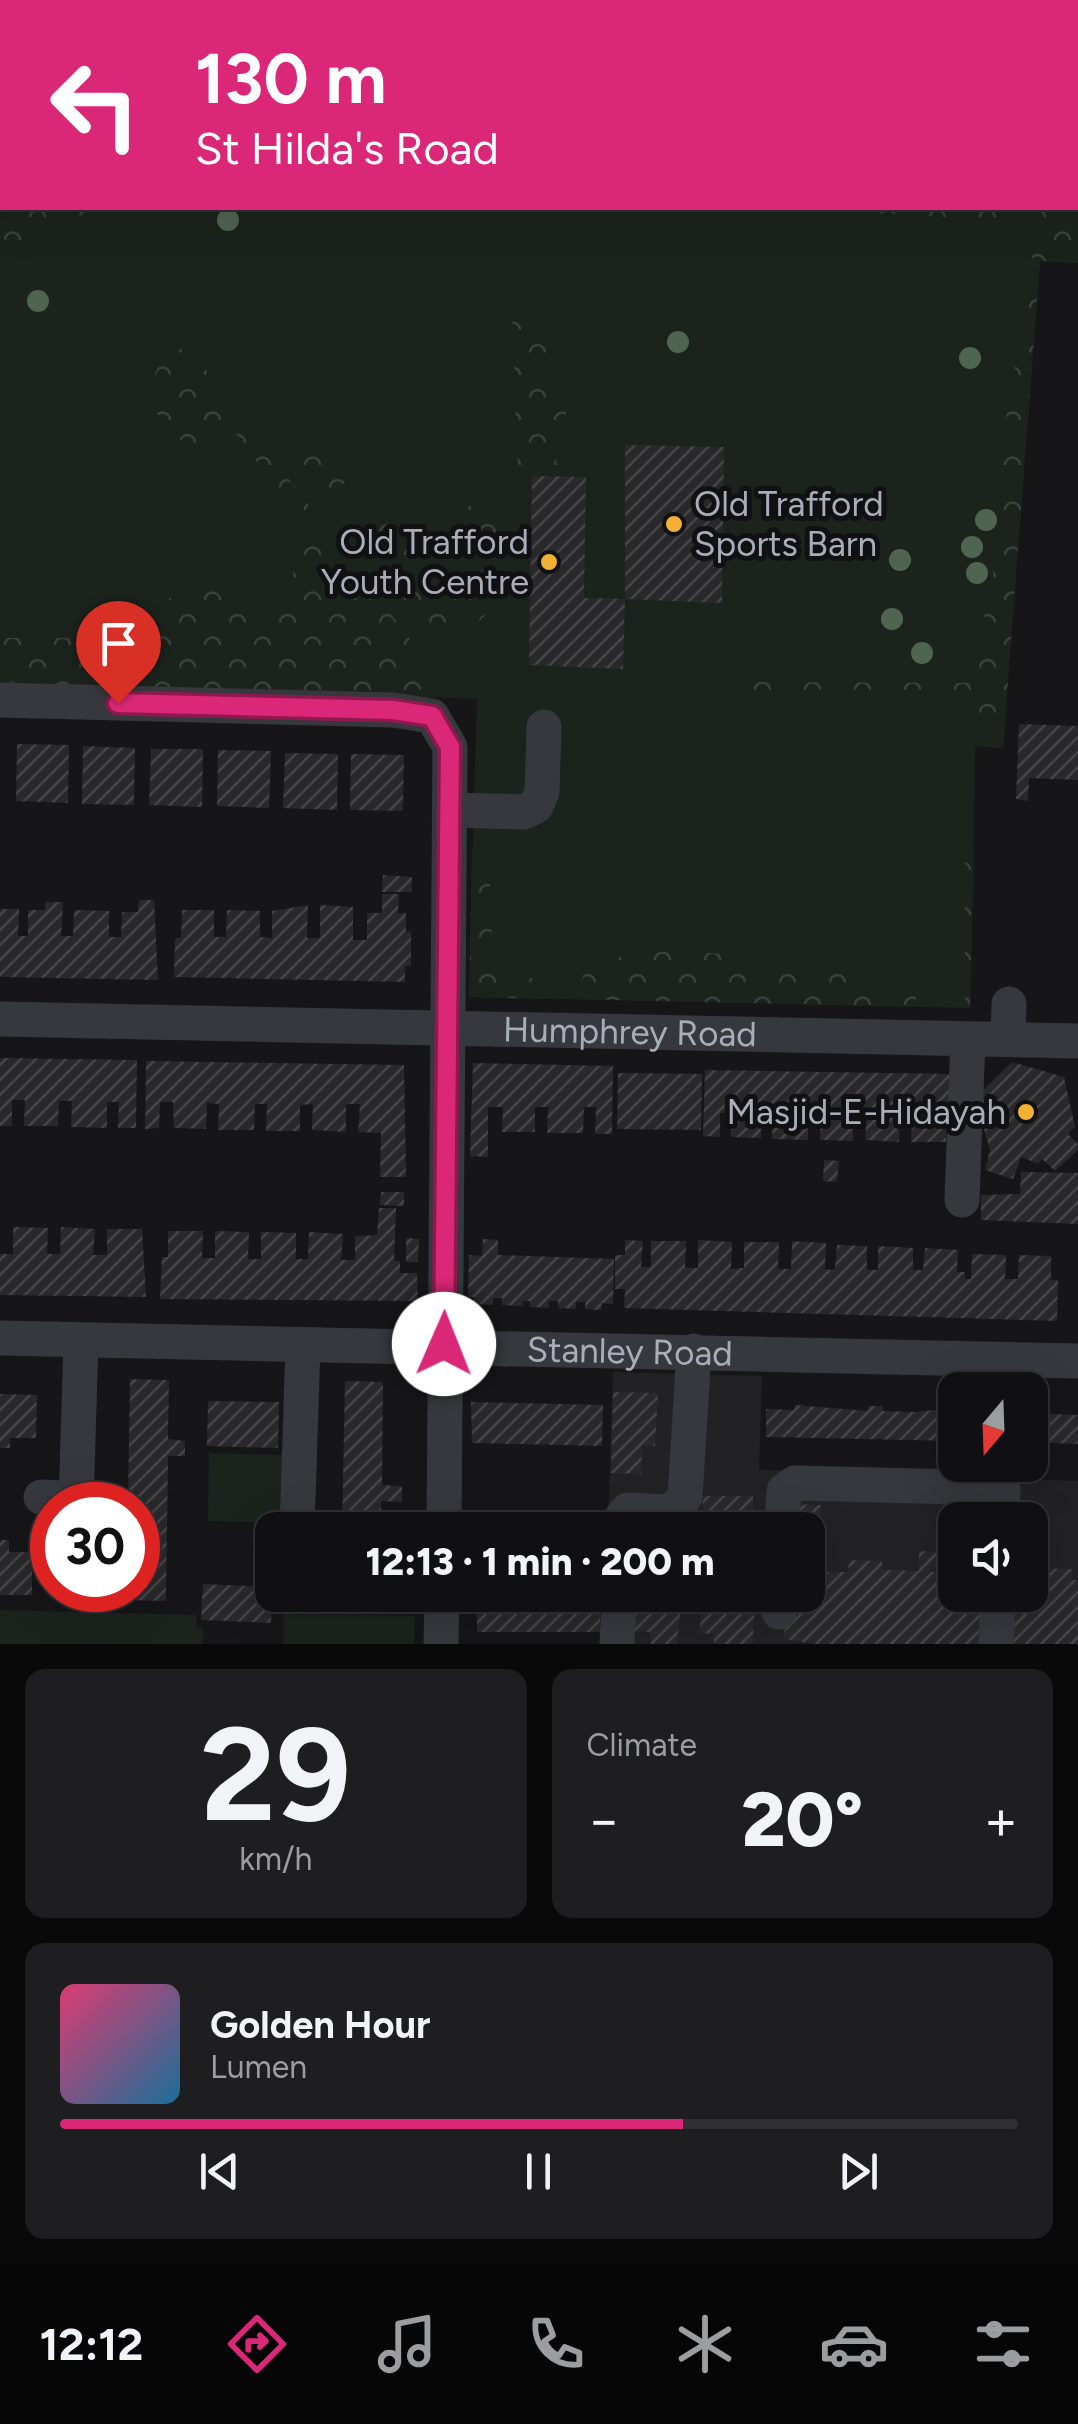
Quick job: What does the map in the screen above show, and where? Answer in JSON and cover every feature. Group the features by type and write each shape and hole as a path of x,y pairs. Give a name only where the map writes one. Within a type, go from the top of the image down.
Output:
{"street":[{"path":"0,700 393,710 432,716 450,747 444,1344 452,1512"},
{"path":"450,810 524,812 536,806 542,792 544,727"},
{"name":"Humphrey Road","path":"0,1018 968,1038 1008,1022 1078,1042"},
{"path":"962,1200 968,1038"},
{"name":"Stanley Road","path":"0,1338 444,1344 1078,1361"},
{"path":"77,1482 81,1341"},
{"path":"298,1512 303,1344"},
{"path":"626,1512 670,1512 684,1497 694,1351"},
{"path":"782,1512 784,1491 794,1483 983,1502"},
{"path":"441,1644 442,1612"},
{"path":"617,1644 618,1612"},
{"path":"996,1644 997,1612"}],"shaded area":[{"path":"613,1372 762,1376 759,1470 938,1476 938,1482 1078,1481 1078,1644 606,1644 607,1612 825,1612 825,1512 609,1512"}],"green space":[{"path":"0,210 1078,210 1078,263 1040,261 1006,683 975,747 970,1008 469,997 477,699 0,682"},
{"path":"0,210 87,212 23,249 0,237"},
{"path":"822,210 1022,210 1024,222"},
{"path":"1038,210 1078,210 1078,263 1040,261 1003,748 975,746 975,701 739,699 740,682 978,683 976,653 993,573 1004,429"},
{"path":"529,315 542,328 547,344 544,378 552,390 566,395 566,422 556,461 565,477 518,473 512,317"},
{"path":"188,346 428,663 427,697 0,682 0,638 137,638 160,605 172,597 201,591 232,594 275,609 291,601 295,554 307,529 236,434 205,445 181,440 163,423 147,395 161,359"},
{"path":"304,442 341,458 350,479 337,489 366,527 387,522 403,527 424,580 460,572 473,590 461,529 463,509 481,500 505,510 503,575 498,593 477,624 437,648 285,443"},
{"path":"965,849 974,850 970,1008 965,1008"},
{"path":"472,850 499,852 490,895 496,968 508,979 533,978 542,984 543,999 469,997"},
{"path":"677,951 726,954 776,964 803,977 847,970 869,974 877,987 902,984 913,990 919,1007 574,999 584,974 623,955"},
{"path":"209,1453 288,1455 286,1512 255,1512 255,1522 208,1521"},
{"path":"0,1610 196,1615 197,1627 203,1628 203,1644 0,1644"},
{"path":"283,1614 415,1616 414,1644 283,1644"}],"building":[{"name":"Old Trafford Sports Barn","path":"625,445 724,447 722,603 625,599"},
{"path":"532,476 586,477 584,598 625,599 623,669 529,665"},
{"path":"1019,724 1078,726 1078,780 1029,778 1028,801 1016,799"},
{"path":"17,744 69,745 68,803 16,801"},
{"path":"83,746 135,748 134,805 82,804"},
{"path":"151,749 203,749 202,807 149,805"},
{"path":"218,750 271,751 269,808 217,806"},
{"path":"285,753 338,754 337,810 283,808"},
{"path":"351,754 404,755 403,811 350,810"},
{"path":"383,875 412,877 412,892 382,892"},
{"path":"382,894 399,894 398,913 406,913 406,932 411,931 411,966 405,966 405,982 174,977 175,938 181,938 182,910 214,910 214,937 226,937 227,910 260,911 260,937 272,938 272,911 308,905 307,938 320,938 320,905 353,907 353,940 367,940 367,913 382,913"},
{"path":"139,900 154,900 158,980 0,977 0,909 19,909 18,936 28,936 28,910 45,910 45,902 63,902 61,936 73,936 74,910 109,911 109,937 121,937 122,912 138,912"},
{"path":"0,1058 137,1060 136,1128 118,1128 119,1102 107,1102 107,1128 71,1127 72,1101 59,1101 58,1126 24,1126 25,1100 12,1100 12,1126 0,1126"},
{"path":"146,1061 404,1065 406,1177 380,1177 381,1133 358,1132 360,1104 346,1104 346,1132 312,1130 313,1104 300,1105 300,1131 266,1131 267,1104 255,1104 254,1130 218,1130 219,1104 207,1103 206,1129 174,1128 173,1102 160,1102 159,1128 145,1129"},
{"name":"Masjid-E-Hidayah","path":"1012,1062 1064,1077 1075,1127 1068,1134 1078,1144 1078,1150 1055,1171 1042,1159 1038,1164 1021,1157 1013,1179 985,1170 990,1150 975,1098"},
{"path":"473,1063 613,1066 612,1134 595,1134 596,1107 584,1107 583,1133 547,1133 548,1107 535,1107 535,1132 502,1132 503,1107 488,1107 488,1157 470,1156"},
{"path":"705,1070 954,1074 953,1115 947,1115 946,1142 911,1142 912,1115 907,1114 900,1114 899,1142 865,1140 867,1114 853,1114 853,1141 820,1140 821,1114 808,1114 808,1140 772,1139 773,1113 762,1114 761,1138 731,1137 731,1113 720,1113 720,1137 703,1136"},
{"path":"618,1073 702,1074 701,1130 617,1129"},
{"path":"824,1160 839,1161 837,1182 823,1181"},
{"path":"1021,1172 1078,1173 1078,1224 981,1220 981,1195 1020,1194"},
{"path":"381,1192 404,1192 404,1206 380,1205"},
{"path":"379,1208 396,1208 394,1261 400,1261 400,1273 417,1273 418,1301 160,1299 162,1257 168,1257 168,1231 203,1231 202,1258 215,1258 215,1231 249,1232 248,1259 261,1259 261,1232 296,1233 296,1259 308,1259 309,1232 343,1234 341,1260 355,1260 355,1236 377,1235"},
{"path":"13,1227 48,1228 47,1254 60,1254 61,1227 95,1229 93,1255 107,1255 107,1229 142,1229 146,1297 0,1295 0,1254 13,1254"},
{"path":"406,1238 419,1239 418,1262 406,1262"},
{"path":"483,1239 498,1240 498,1255 614,1259 613,1304 602,1303 601,1310 585,1309 585,1302 576,1302 576,1309 558,1308 558,1301 549,1301 549,1308 530,1307 530,1301 523,1301 523,1306 502,1305 502,1298 493,1298 493,1305 474,1304 474,1297 468,1297 469,1255 482,1256"},
{"path":"625,1240 643,1241 641,1267 651,1267 651,1241 686,1241 685,1267 691,1268 698,1268 698,1240 732,1242 731,1269 744,1268 744,1242 779,1242 778,1269 791,1269 792,1241 826,1243 825,1269 831,1270 835,1269 837,1245 867,1246 867,1269 871,1270 878,1270 878,1246 913,1248 913,1270 923,1270 925,1248 958,1250 957,1272 965,1272 965,1279 971,1279 972,1254 1006,1255 1005,1279 1018,1279 1019,1255 1051,1256 1051,1280 1058,1280 1057,1321 624,1308 625,1289 615,1289 615,1255 625,1255"},
{"path":"130,1379 169,1380 168,1439 185,1441 185,1456 168,1456 166,1601 160,1601 160,1482 128,1482"},
{"path":"345,1381 383,1382 382,1485 402,1486 402,1502 381,1501 381,1512 342,1512"},
{"path":"613,1392 658,1393 655,1446 642,1445 641,1474 611,1473"},
{"path":"0,1394 37,1395 36,1438 10,1438 10,1448 0,1448"},
{"path":"208,1401 279,1402 278,1448 207,1446"},
{"path":"471,1402 603,1405 602,1446 472,1443"},
{"path":"795,1405 868,1411 869,1406 883,1406 883,1411 938,1410 938,1441 766,1437 766,1409 794,1410"},
{"path":"1048,1414 1078,1415 1078,1444 1048,1443"},
{"path":"703,1496 753,1496 753,1512 703,1512"},
{"path":"789,1504 821,1505 821,1512 789,1512"},
{"path":"0,1540 9,1540 9,1552 30,1552 30,1595 0,1595"},
{"path":"919,1551 938,1552 938,1567 930,1567 930,1572 938,1572 938,1612 986,1612 985,1644 815,1644 784,1639 785,1612 825,1612 825,1572 848,1572 849,1560 882,1561 883,1570 919,1571"},
{"path":"1048,1568 1073,1569 1072,1580 1078,1580 1078,1644 1009,1644 1010,1612 1048,1612"},
{"path":"203,1584 255,1586 255,1612 271,1612 271,1623 201,1620"},
{"path":"477,1612 600,1612 600,1632 477,1632"},
{"path":"625,1612 680,1612 677,1644 651,1644 650,1632 624,1631"},
{"path":"701,1612 754,1612 753,1644 714,1644 713,1634 700,1633"}],"place":[{"name":"Old Trafford Sports Barn","path":"674,524"},
{"name":"Old Trafford Youth Centre","path":"549,562"},
{"name":"Masjid-E-Hidayah","path":"1026,1112"}],"route":[{"path":"118,703 393,710 432,716 444,732 450,747 444,1344"}]}
